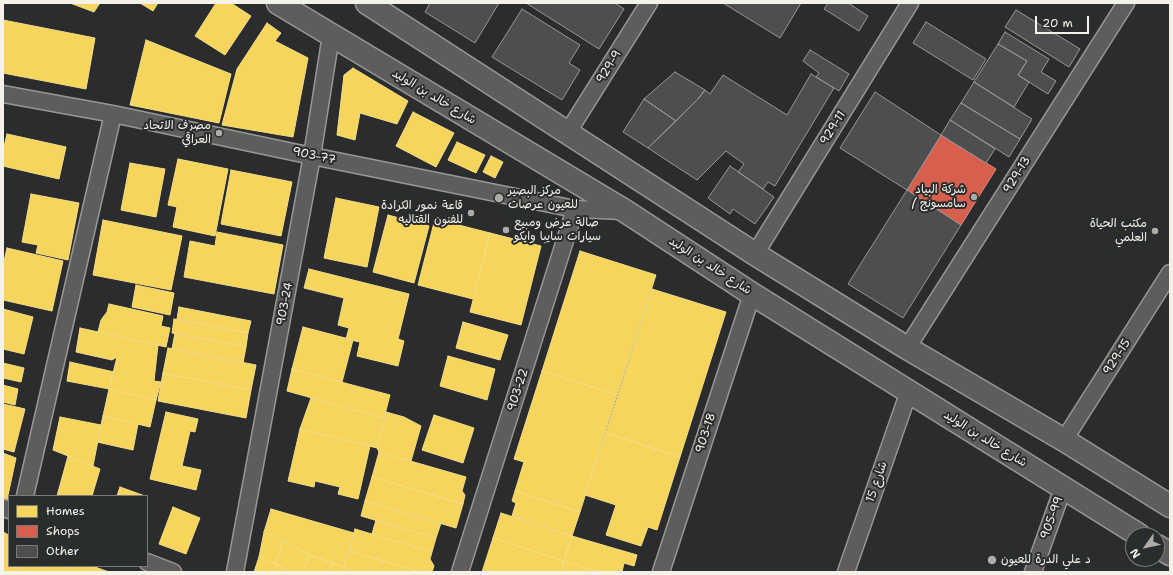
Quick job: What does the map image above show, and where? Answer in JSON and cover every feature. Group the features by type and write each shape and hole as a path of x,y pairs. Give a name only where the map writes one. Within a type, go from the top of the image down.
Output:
{"main road":[{"name":"شارع خالد بن الوليد","path":"278,3 625,211 752,294 1126,527"},
{"path":"367,3 389,9 568,132 755,254 907,348 1064,440 1170,506"}],"street":[{"name":"929-9","path":"568,132 649,3"},
{"name":"929-11","path":"755,254 910,3"},
{"name":"929-13","path":"907,348 1126,3"},
{"name":"903-24","path":"235,572 312,156 331,35"},
{"name":"903-77","path":"3,94 113,114 312,156 575,208 625,211"},
{"path":"25,495 113,114"},
{"name":"903-22","path":"460,572 575,208"},
{"name":"929-15","path":"1064,440 1170,273"},
{"name":"903-18","path":"661,572 752,294"},
{"name":"شارع 15","path":"846,572 908,391"},
{"name":"905-99","path":"1033,572 1063,488"},
{"path":"148,562 173,572"}],"building: Homes":[{"path":"70,3 100,3 94,12"},
{"path":"140,3 158,3 153,11"},
{"path":"216,3 231,3 251,16 225,55 195,36"},
{"path":"3,20 95,38 86,89 3,73"},
{"path":"267,23 281,33 275,41 308,58 293,137 222,125 237,69"},
{"path":"146,40 231,74 219,123 130,105"},
{"path":"353,68 408,101 397,124 360,113 355,140 337,135 344,75"},
{"path":"413,112 454,133 436,167 396,146"},
{"path":"7,134 66,147 59,179 3,166 3,151"},
{"path":"457,142 485,155 476,173 448,160"},
{"path":"491,156 503,162 495,178 483,172"},
{"path":"178,159 228,169 215,236 173,227 177,207 168,205"},
{"path":"130,163 165,169 156,217 121,210"},
{"path":"231,170 292,182 281,236 221,224"},
{"path":"31,194 79,203 68,260 36,253 38,245 22,242"},
{"path":"336,198 379,207 367,267 324,258"},
{"path":"388,215 429,226 414,283 373,272"},
{"path":"435,219 490,233 473,299 418,285"},
{"path":"103,220 182,236 171,290 93,275"},
{"path":"217,232 283,245 274,294 184,277 190,241 215,246"},
{"path":"490,233 541,246 521,325 470,312"},
{"path":"7,248 63,261 52,311 3,300 3,266"},
{"path":"580,251 656,275 617,395 542,371"},
{"path":"309,269 409,294 398,339 404,341 398,366 357,356 360,342 346,339 349,328 338,325 344,298 304,288"},
{"path":"136,285 174,293 170,315 132,307"},
{"path":"652,289 726,312 680,457 606,433"},
{"path":"109,304 163,316 161,326 170,328 166,347 98,332 101,320 107,312"},
{"path":"179,307 251,321 248,333 177,319"},
{"path":"3,309 33,317 24,354 3,349"},
{"path":"174,319 248,333 246,347 172,333"},
{"path":"463,322 508,335 500,360 456,348"},
{"path":"303,327 353,340 342,382 292,369"},
{"path":"80,328 158,345 154,381 161,382 156,400 109,389 117,357 112,360 76,352"},
{"path":"175,333 246,347 243,363 172,349"},
{"path":"168,348 256,365 251,390 163,373"},
{"path":"448,356 495,369 487,400 440,386"},
{"path":"70,362 114,372 109,389 67,381"},
{"path":"3,363 24,368 21,382 3,378"},
{"path":"292,369 390,395 384,418 287,391"},
{"path":"542,371 617,395 580,512 515,491 524,462 514,459"},
{"path":"163,373 251,390 246,418 158,401"},
{"path":"3,385 18,389 15,405 3,402"},
{"path":"109,389 156,400 150,427 103,416"},
{"path":"311,398 384,418 377,448 300,429"},
{"path":"3,404 25,409 14,452 3,449"},
{"path":"166,412 198,419 195,432 190,431 182,466 201,470 196,490 150,479"},
{"path":"386,412 404,417 421,426 411,461 379,452 377,448"},
{"path":"434,415 474,428 463,463 422,450"},
{"path":"103,416 138,424 133,450 97,442"},
{"path":"60,417 101,425 93,466 53,450"},
{"path":"300,429 370,446 358,499 338,494 340,487 315,481 314,487 288,481"},
{"path":"606,433 680,457 657,530 648,527 641,546 606,535 616,505 585,495"},
{"path":"379,452 466,477 462,491 465,495 463,504 372,477"},
{"path":"3,453 16,458 7,500 3,498"},
{"path":"68,456 100,469 92,495 57,495"},
{"path":"372,477 463,504 456,528 365,501"},
{"path":"120,487 142,495 117,495"},
{"path":"515,491 580,512 572,536 512,516 516,503 512,501"},
{"path":"365,501 441,523 436,538 361,516"},
{"path":"173,507 200,518 186,554 159,544"},
{"path":"271,509 354,533 343,567 310,555 264,532"},
{"path":"501,513 572,536 564,561 493,538"},
{"path":"376,520 436,538 432,552 372,534"},
{"path":"355,529 432,552 430,559 434,566 432,572 421,572 349,551"},
{"path":"3,532 8,534 8,567 18,567 16,572 3,572"},
{"path":"264,532 283,541 275,564 259,557"},
{"path":"572,536 637,555 634,566 624,563 622,572 599,572 564,561"},
{"path":"493,538 564,561 561,572 482,572"},
{"path":"283,541 310,555 303,572 291,572 275,564"},
{"path":"349,551 421,572 356,572 343,567"},
{"path":"310,555 332,563 329,572 303,572"},
{"path":"259,557 275,564 291,572 254,572"},
{"path":"564,561 599,572 561,572"},
{"path":"332,563 343,567 356,572 329,572"},
{"path":"18,567 42,567 39,572 16,572"},
{"path":"42,567 66,567 63,572 39,572"},
{"path":"66,567 95,567 93,572 63,572"},
{"path":"95,567 109,572 93,572"}],"building: Shops":[{"path":"941,135 996,169 961,225 907,190"}],"building: Other":[{"path":"430,3 499,3 475,43 425,12"},
{"path":"526,3 615,3 624,9 599,49"},
{"path":"723,3 801,3 780,38"},
{"path":"828,3 848,3 868,16 859,31 824,9"},
{"path":"522,9 580,45 569,63 580,70 562,100 492,57"},
{"path":"1016,10 1080,49 1069,67 1005,27"},
{"path":"926,22 986,59 973,80 913,43"},
{"path":"1005,32 1049,59 1041,72 1056,81 1048,94 1018,75 1027,61 998,44"},
{"path":"998,44 1027,61 1018,75 1029,82 1014,107 974,82"},
{"path":"810,50 849,74 839,91 816,77 819,73 803,61"},
{"path":"675,72 705,90 676,121 644,99"},
{"path":"811,74 834,88 775,186 768,182 763,189 738,172 744,164 726,151 697,180 648,148 698,99 705,90 710,94 723,75 787,115"},
{"path":"974,82 1032,119 1020,139 961,103"},
{"path":"875,92 941,135 907,190 840,148"},
{"path":"644,99 676,121 648,148 623,132"},
{"path":"961,103 1020,139 1009,157 950,120"},
{"path":"950,120 995,149 986,163 941,135"},
{"path":"730,166 774,197 755,224 733,209 730,214 708,198"},
{"path":"907,190 961,225 903,318 848,284"}],"place":[{"name":"مصرف الاتحاد العراقي","path":"219,133"},
{"name":"شركة البياد / سامسونج","path":"974,197"},
{"name":"مركز البصير للعيون عرصات","path":"499,198"},
{"name":"قاعة نمور الكرادة للفنون القتاليه","path":"471,213"},
{"name":"صالة عرض ومبيع سيارات سايبا وايكو","path":"506,230"},
{"name":"مكتب الحياة العلمي","path":"1155,231"},
{"name":"د علي الدرة للعيون","path":"992,560"}]}
